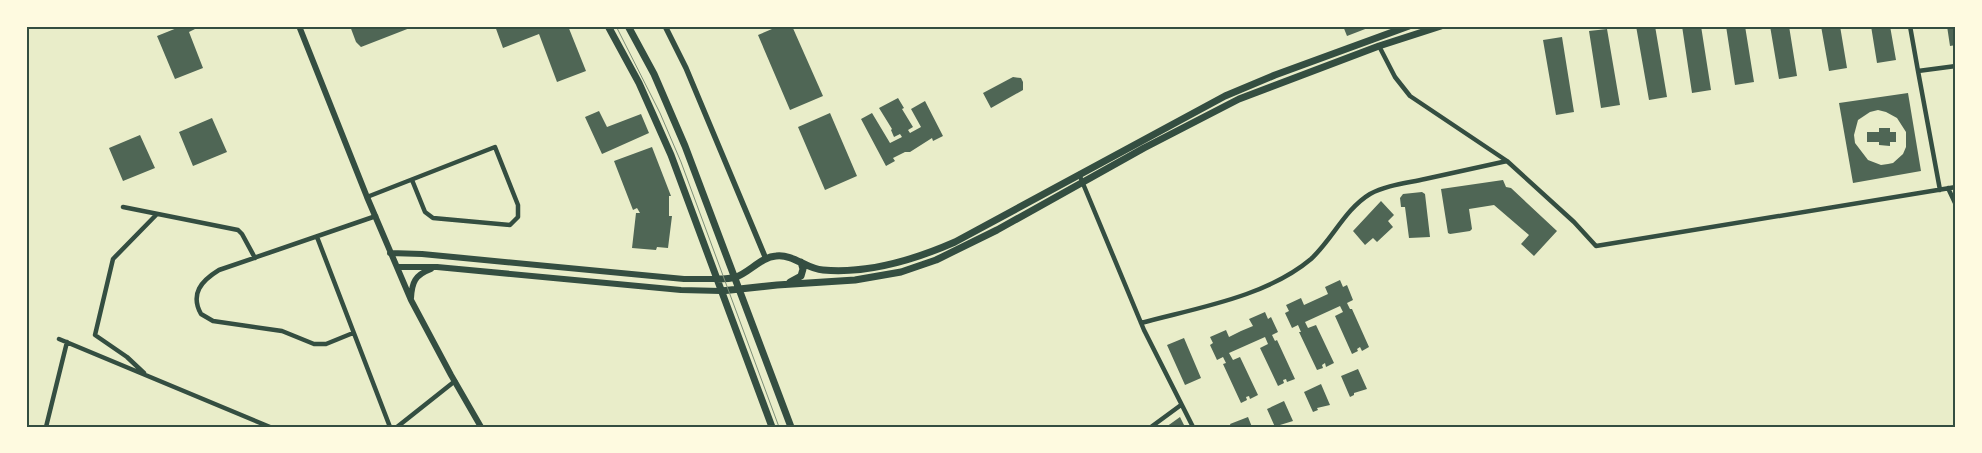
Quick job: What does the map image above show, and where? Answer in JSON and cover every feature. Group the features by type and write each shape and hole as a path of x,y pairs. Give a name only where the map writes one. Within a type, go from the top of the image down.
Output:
{"main road":[{"path":"299,26 367,197 411,300 481,427"},
{"path":"608,26 630,64 652,109 677,170 772,427"},
{"path":"628,26 668,104 791,427"},
{"path":"390,253 422,254 684,279 735,277 766,259 780,256 818,269 854,269 889,264 919,257 955,242 1225,96 1283,72 1409,26"},
{"path":"397,267 435,267 681,290 721,291 855,280 894,273 922,265 958,250 1229,104 1379,46 1441,26"},
{"path":"777,285 795,281 801,276 803,270 802,262"},
{"path":"411,300 414,280 421,273 435,267"}],"street":[{"path":"665,26 686,68 766,259"},
{"path":"1910,26 1940,190"},
{"path":"1379,46 1395,77 1410,96 1507,161 1574,222 1596,246 1956,187"},
{"path":"1918,71 1956,66"},
{"path":"367,197 495,147 518,205 518,218 510,225 433,218 425,212 412,180"},
{"path":"1141,323 1239,296 1278,280 1310,260 1328,242 1354,208 1370,195 1394,185 1507,161"},
{"path":"1079,174 1141,323 1193,427"},
{"path":"1948,188 1956,205"},
{"path":"123,207 238,230 254,258"},
{"path":"146,375 127,357 95,335 113,259 157,214"},
{"path":"354,333 326,344 314,344 282,331 213,321 201,314 196,300 196,293 211,275 219,270 376,216"},
{"path":"317,237 390,427"},
{"path":"59,339 270,427"},
{"path":"46,427 67,342"},
{"path":"397,427 455,380"},
{"path":"1151,427 1181,405"}],"building":[{"path":"182,26 194,26 195,29 189,32 203,68 175,79 157,36"},
{"path":"350,26 415,26 361,47 356,42"},
{"path":"495,26 568,26 586,71 557,82 539,34 503,48"},
{"path":"779,26 792,26 823,96 790,110 758,35"},
{"path":"1343,26 1373,26 1347,36"},
{"path":"1636,26 1655,26 1667,97 1649,100"},
{"path":"1682,26 1701,26 1711,90 1692,93"},
{"path":"1726,26 1745,26 1754,82 1735,85"},
{"path":"1770,26 1789,26 1797,76 1779,79"},
{"path":"1821,26 1840,26 1847,68 1829,71"},
{"path":"1871,26 1890,26 1896,60 1877,63"},
{"path":"1947,26 1956,26 1956,45 1950,46"},
{"path":"1607,29 1620,105 1601,108 1589,31"},
{"path":"1562,37 1574,112 1556,115 1543,40"},
{"path":"1013,77 1021,78 1023,90 991,108 983,93"},
{"path":"1908,93 1921,171 1853,183 1839,103","holes":["1878,110 1897,118 1906,132 1906,147 1903,154 1893,163 1881,165 1868,160 1855,143 1854,135 1858,120 1870,112"]},
{"path":"898,98 904,108 902,109 913,127 908,130 910,133 921,127 911,109 925,101 943,136 933,141 932,138 910,152 905,152 893,158 895,161 886,166 861,119 872,113 890,143 902,137 900,134 894,137 892,129 879,108"},
{"path":"599,111 607,127 641,114 649,133 602,154 585,117"},
{"path":"830,113 857,176 825,190 798,127"},
{"path":"212,118 227,152 193,166 179,132"},
{"path":"1879,128 1890,128 1890,132 1896,132 1896,142 1890,142 1890,146 1879,145 1879,142 1867,142 1867,132 1879,132"},
{"path":"140,135 155,168 123,181 109,148"},
{"path":"652,147 671,196 669,196 669,216 672,216 668,248 657,247 656,250 632,248 636,213 640,213 637,208 633,210 614,161"},
{"path":"1503,180 1506,187 1511,188 1557,231 1534,256 1521,244 1529,235 1494,205 1469,209 1472,229 1470,231 1448,233 1441,189"},
{"path":"1422,192 1425,194 1430,237 1409,238 1405,207 1401,207 1400,198 1403,194"},
{"path":"1381,201 1394,215 1388,221 1393,227 1377,242 1373,238 1365,245 1353,231"},
{"path":"1340,280 1343,287 1347,285 1353,300 1347,303 1350,309 1352,309 1369,347 1362,351 1360,347 1357,349 1358,351 1352,354 1335,316 1343,312 1340,306 1305,322 1308,328 1316,325 1334,363 1326,367 1325,363 1322,365 1323,368 1317,370 1299,332 1301,332 1298,325 1292,328 1285,313 1289,311 1286,305 1301,298 1304,305 1328,294 1325,287"},
{"path":"1265,312 1268,319 1271,317 1278,332 1272,335 1275,341 1277,340 1295,379 1287,382 1286,379 1283,380 1284,383 1278,386 1260,348 1268,344 1265,337 1229,353 1233,360 1240,357 1258,395 1250,399 1249,396 1246,397 1247,400 1241,403 1223,364 1226,363 1223,357 1217,360 1210,345 1213,343 1210,337 1226,330 1229,337 1253,326 1249,319"},
{"path":"1184,338 1201,378 1185,385 1167,345"},
{"path":"1358,369 1367,389 1354,393 1350,397 1341,376"},
{"path":"1321,384 1330,405 1317,408 1318,410 1313,412 1304,392"},
{"path":"1284,401 1293,421 1280,425 1281,427 1275,427 1267,409"},
{"path":"1180,417 1185,427 1166,427"},
{"path":"1248,417 1252,427 1231,427 1230,424"}],"tram line":[{"path":"616,26 660,113 681,162 779,427"}]}
